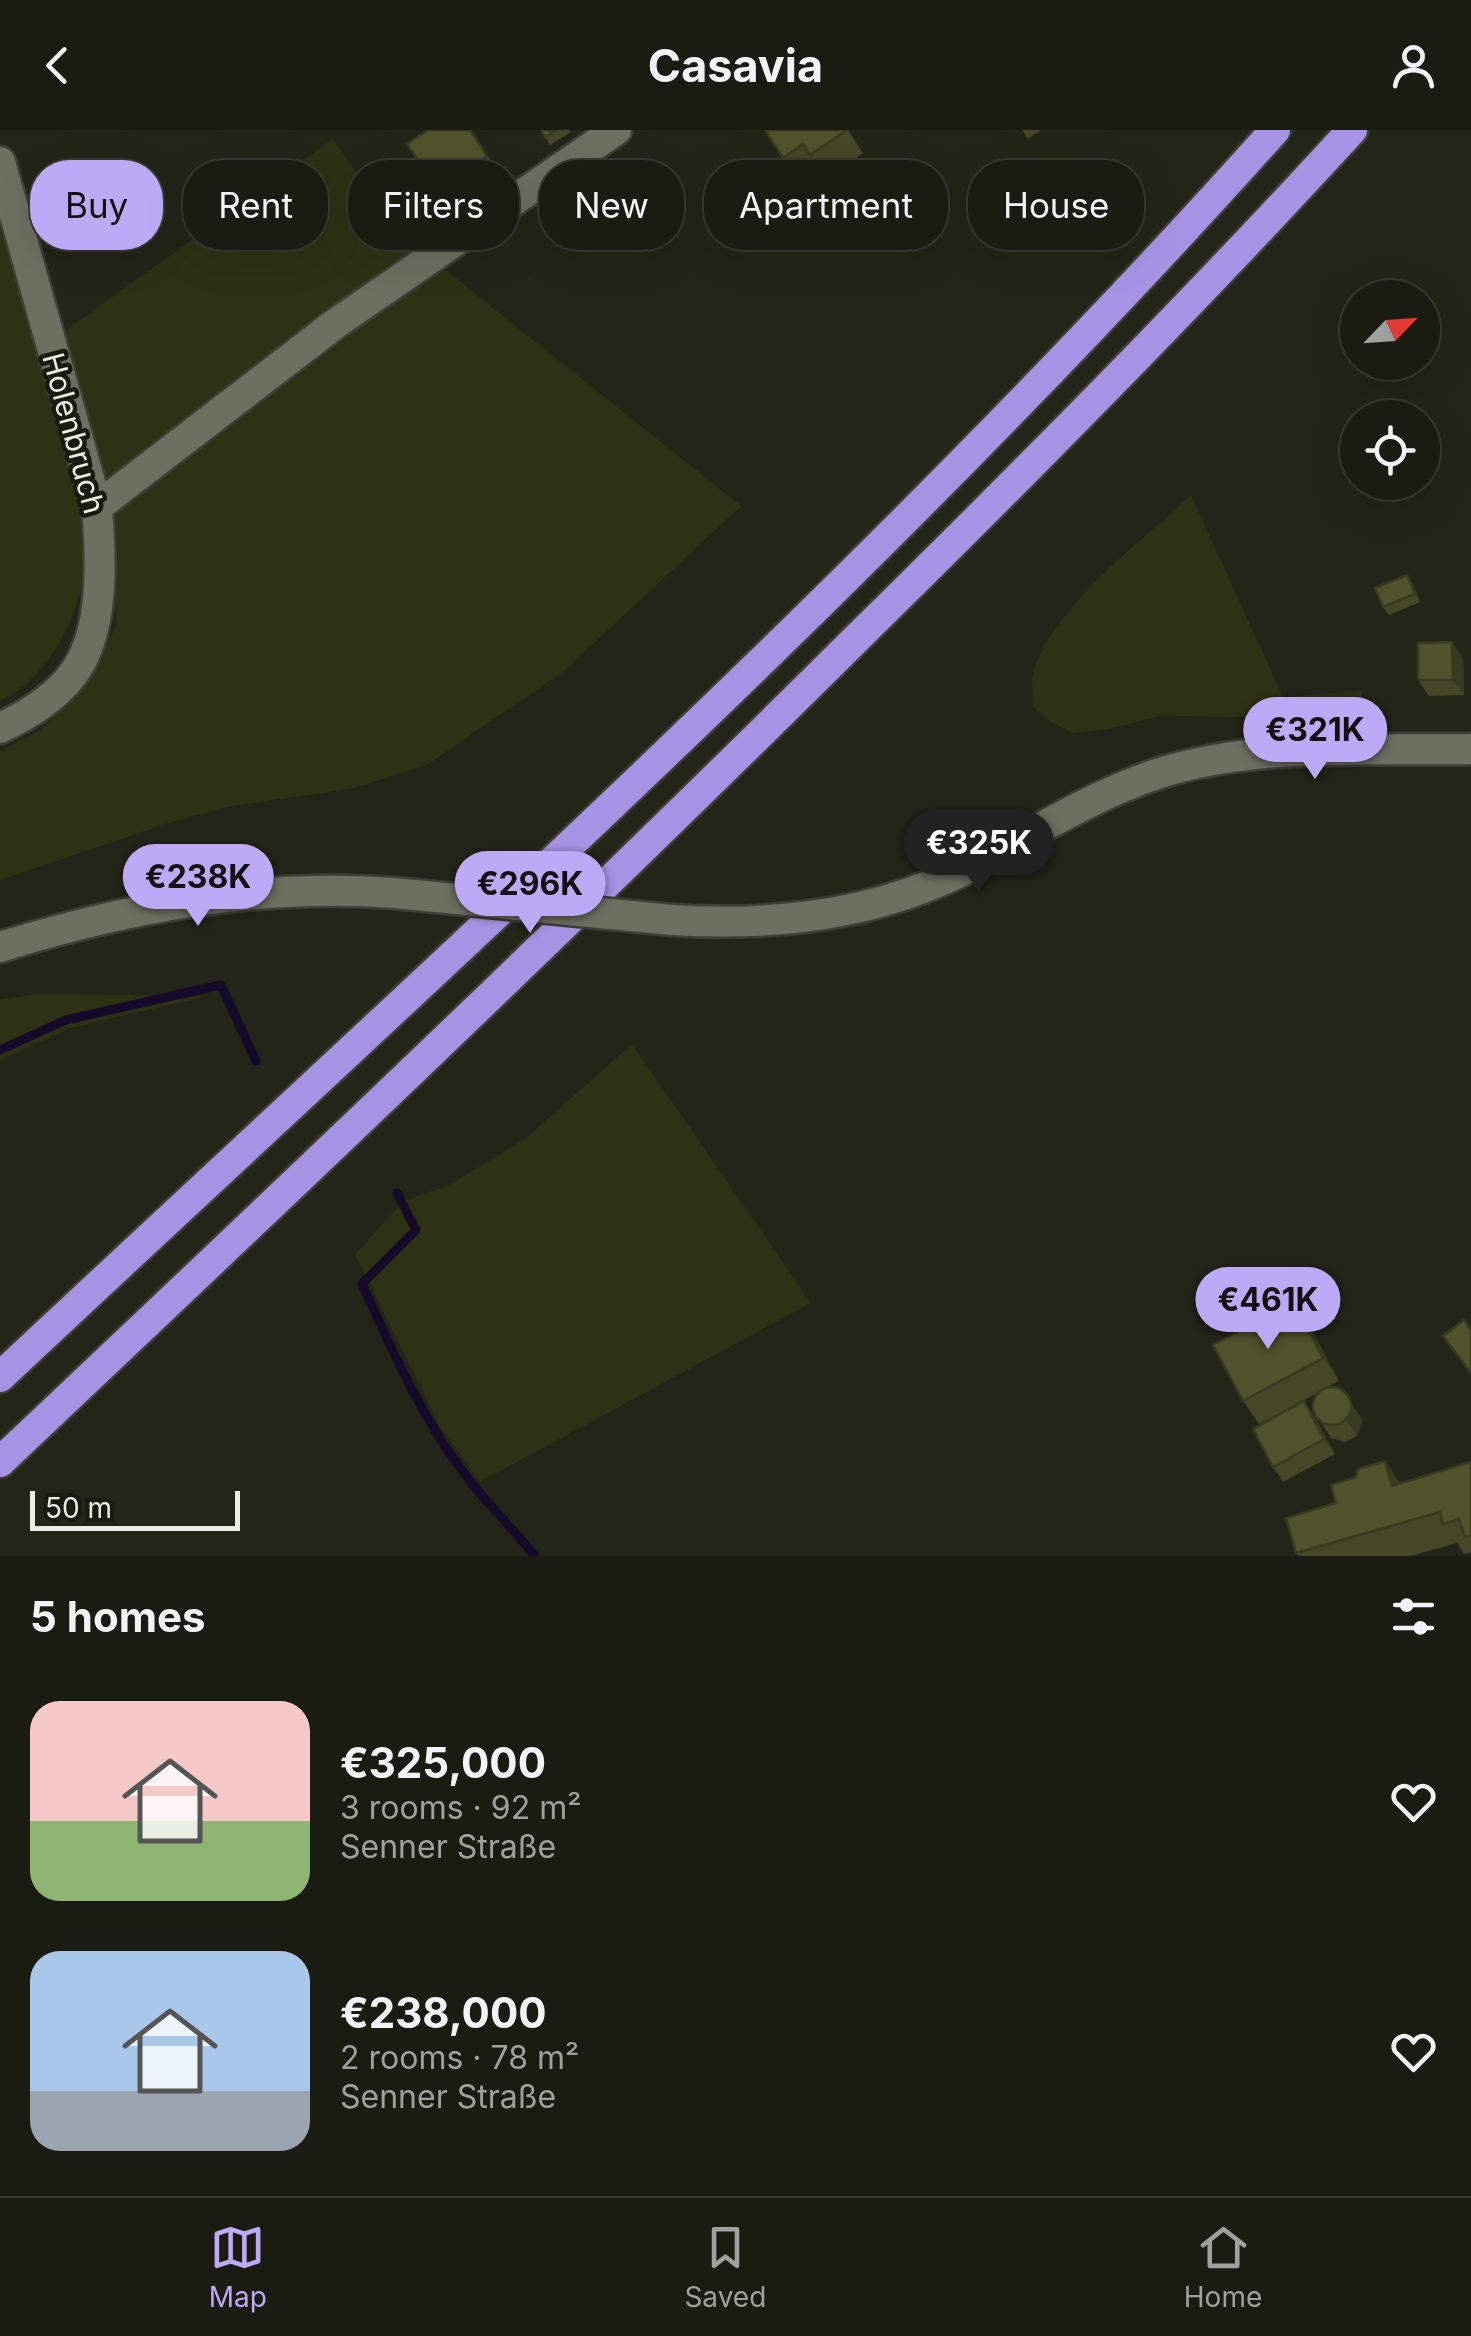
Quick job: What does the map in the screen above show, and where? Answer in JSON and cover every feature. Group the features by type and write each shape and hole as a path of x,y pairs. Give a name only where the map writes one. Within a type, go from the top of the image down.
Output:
{"highway":[{"path":"0,1377 691,730 1051,372 1275,130"},
{"path":"0,1462 482,1006 756,739 1072,426 1352,130"}],"street":[{"path":"97,507 335,324 616,130"},
{"name":"Holenbruch","path":"0,162 97,507 102,566 92,629 74,672 29,714 0,728"},
{"path":"0,948 122,914 219,896 296,890 394,893 672,920 778,922 884,901 949,876 1112,791 1203,762 1272,754 1471,749"}],"green space":[{"path":"333,139 348,161 348,250 409,250 417,261 106,491 62,333 183,246 183,250 328,250 328,160 304,160"},
{"path":"0,204 64,434 86,557 77,603 59,643 34,677 0,701"},
{"path":"438,264 741,506 564,671 427,765 350,789 238,805 171,822 0,880 0,751 39,731 88,683 116,626 109,506"},
{"path":"1191,495 1283,697 1362,691 1361,718 1161,716 1072,733 1033,707 1033,676 1041,652 1056,628 1099,578"},
{"path":"36,994 208,996 70,1028 0,1060 0,1000"},
{"path":"632,1044 811,1303 480,1482 439,1425 355,1254 404,1201 449,1185 524,1140"}],"building":[{"path":"428,130 470,130 487,156 482,160 418,160 407,144"},
{"path":"765,130 847,130 810,155 803,144 783,158"},
{"path":"1407,575 1415,594 1383,607 1375,588"},
{"path":"1452,642 1453,680 1418,680 1418,643"},
{"path":"1293,1302 1323,1358 1243,1401 1213,1345"},
{"path":"1464,1320 1471,1330 1471,1373 1443,1336"},
{"path":"1332,1387 1345,1393 1351,1406 1345,1419 1332,1425 1319,1419 1313,1406 1319,1393"},
{"path":"1304,1401 1324,1439 1273,1467 1253,1429"},
{"path":"1385,1461 1392,1486 1471,1462 1471,1535 1465,1537 1459,1519 1443,1524 1440,1512 1296,1553 1286,1518 1336,1503 1331,1485 1356,1477 1358,1469"}],"waterway":[{"path":"0,1050 66,1020 221,985 256,1061"},
{"path":"397,1193 416,1230 362,1284 437,1434 469,1480 535,1556"}]}
